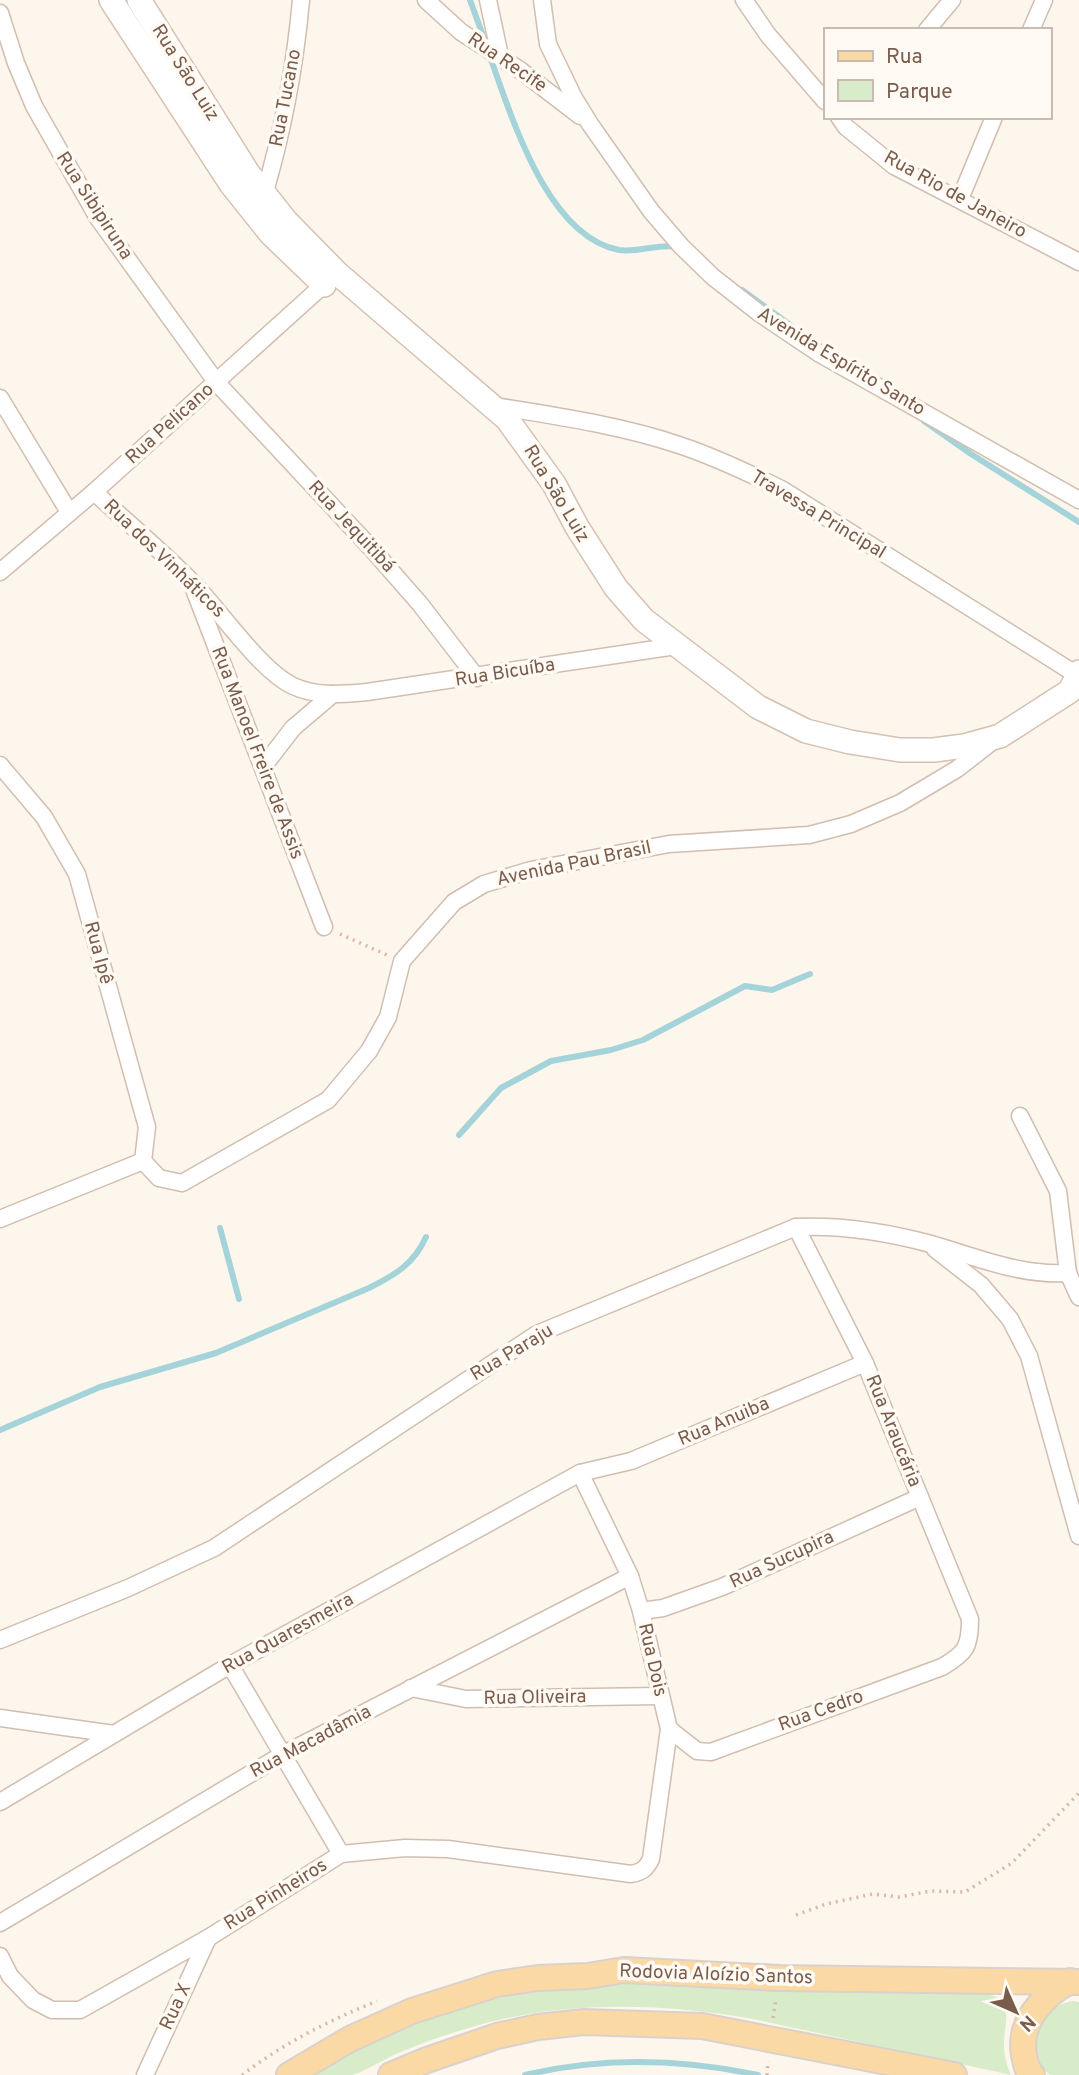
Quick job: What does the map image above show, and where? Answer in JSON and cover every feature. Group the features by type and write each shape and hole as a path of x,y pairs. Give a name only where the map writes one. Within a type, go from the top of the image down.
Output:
{"main road":[{"name":"Rodovia Aloízio Santos","path":"289,2075 350,2039 412,2011 497,1984 624,1970 779,1978 1074,1981"},
{"path":"1032,2075 1027,2069 1023,2047 1026,2026 1039,2005 1053,1990 1074,1981"},
{"path":"391,2075 497,2036 538,2027 584,2022 702,2026 954,2075"}],"street":[{"name":"Rua São Luiz","path":"111,0 231,184 271,234 494,406 525,442 554,484 616,589 644,620 758,707 806,731 850,742 900,750 964,747 1000,736 1070,691 1078,673"},
{"name":"Rua São Luiz","path":"139,0 264,195 330,279"},
{"name":"Rua Tucano","path":"264,195 280,141 297,53 301,0"},
{"name":"Rua Recife","path":"426,0 461,32 500,56 590,124"},
{"path":"488,0 500,56"},
{"name":"Avenida Espírito Santo","path":"542,0 548,44 590,124 651,211 713,277 759,313 820,354 1079,500"},
{"path":"744,0 768,35 824,100"},
{"path":"1032,28 1044,0"},
{"path":"928,28 946,2"},
{"name":"Rua Sibipiruna","path":"0,13 16,63 34,106 64,163 98,218 217,383"},
{"path":"960,199 993,119"},
{"name":"Rua Rio de Janeiro","path":"846,120 894,166 1079,262"},
{"name":"Rua Pelicano","path":"0,572 217,383 330,279"},
{"name":"Rua Jequitibá","path":"217,383 404,585 477,678"},
{"path":"0,398 69,512"},
{"name":"Travessa Principal","path":"494,406 595,423 678,444 736,467 783,490 1078,673"},
{"name":"Rua dos Vinháticos","path":"94,492 190,580 270,670 290,685 307,692 333,694"},
{"name":"Rua Manoel Freire de Assis","path":"190,580 324,927"},
{"name":"Rua Bicuíba","path":"333,694 477,678 676,646"},
{"path":"263,767 293,728 333,694"},
{"name":"Avenida Pau Brasil","path":"143,1161 159,1178 182,1183 328,1100 369,1051 388,1017 402,961 436,919 454,902 484,884 530,870 669,844 809,835 852,824 900,803 957,769 1000,736"},
{"name":"Rua Ipê","path":"0,765 44,817 77,874 147,1127 143,1161"},
{"path":"1020,1116 1058,1191 1068,1273 1079,1297"},
{"path":"0,1219 143,1161"},
{"name":"Rua Paraju","path":"0,1640 128,1588 214,1548 537,1334 796,1227 832,1226 927,1243 1026,1272 1044,1275 1068,1273"},
{"name":"Rua Araucária","path":"796,1227 865,1363 970,1619 970,1641"},
{"path":"927,1243 981,1285 1010,1319 1029,1356 1079,1536"},
{"name":"Rua Anuiba","path":"580,1473 631,1461 865,1363"},
{"name":"Rua Dois","path":"580,1473 630,1576 669,1729 651,1859"},
{"name":"Rua Quaresmeira","path":"0,1802 230,1665 580,1473"},
{"name":"Rua Sucupira","path":"641,1611 663,1608 722,1587 920,1497"},
{"name":"Rua Macadâmia","path":"0,1923 282,1755 630,1576"},
{"name":"Rua Cedro","path":"669,1729 697,1751 711,1752 942,1667 960,1657 970,1641"},
{"path":"230,1665 341,1854"},
{"name":"Rua Oliveira","path":"411,1688 466,1699 660,1696"},
{"path":"0,1718 114,1734"},
{"name":"Rua Pinheiros","path":"0,1956 10,1976 33,2000 52,2010 80,2010 208,1938 341,1854 405,1848 448,1849 631,1874 647,1868 651,1859"},
{"name":"Rua X","path":"145,2075 208,1938"}],"path":[{"path":"324,927 402,961"},
{"path":"796,1915 826,1903 873,1894 899,1897 931,1891 965,1892 1012,1863 1079,1793"},
{"path":"766,2075 779,1978"}],"green space":[{"path":"656,1981 986,1993 996,1997 1005,2008 1004,2050 1011,2075 753,2019 683,2010 612,2007 576,2008 506,2018 427,2042 352,2075 304,2075 392,2028 508,1993 589,1983"},
{"path":"1073,2001 1079,2002 1079,2075 1050,2075 1035,2054 1036,2031 1049,2012"}],"waterway":[{"path":"470,0 486,44"},
{"path":"489,54 508,108 535,169 552,198 571,222 593,240 619,250 678,247"},
{"path":"742,290 793,327"},
{"path":"924,421 1079,522"},
{"path":"459,1135 501,1088 551,1061 611,1050 643,1040 745,986 772,990 810,974"},
{"path":"220,1228 239,1299"},
{"path":"0,1430 100,1387 216,1353 369,1288 410,1262 426,1237"},
{"path":"525,2075 583,2065 641,2062 700,2066 758,2075"}]}
